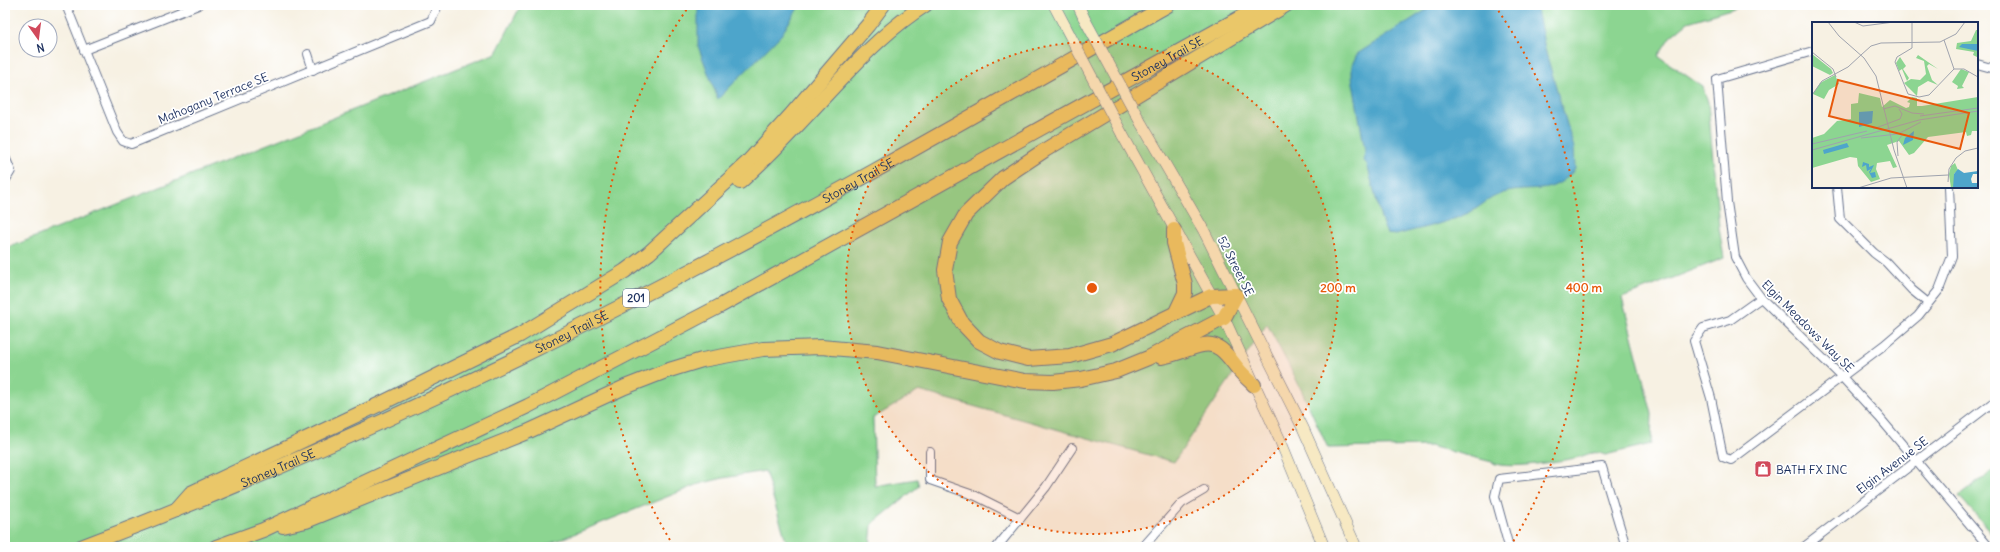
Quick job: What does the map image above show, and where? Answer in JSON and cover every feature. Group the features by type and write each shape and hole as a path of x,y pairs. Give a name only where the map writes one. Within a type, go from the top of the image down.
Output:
{"highway":[{"path":"649,253 747,163 790,116 868,25 883,5"},
{"path":"174,512 191,493 380,404 520,335 625,271 675,236 722,198 770,154 875,43 906,17 925,5"},
{"name":"Stoney Trail SE","path":"81,547 174,512 490,372 682,275 932,140 1168,5"},
{"name":"Stoney Trail SE","path":"216,547 263,530 528,406 720,306 1263,5"},
{"path":"263,530 306,521 527,432 666,371 710,359 763,349 821,347 877,352 1025,381 1052,382 1081,379 1116,371 1148,358 1224,318 1236,295 1211,296 1112,344 1070,356 1028,359 1000,352 979,341 962,323 949,299 945,270 950,242 966,214 1003,178 1045,150 1286,5"},
{"path":"1174,230 1174,243 1185,284 1185,293 1175,314"},
{"path":"1148,358 1172,355 1203,345 1212,345 1223,349 1240,371 1254,385"}],"main road":[{"path":"1054,5 1174,230 1224,318 1280,440 1324,547"},
{"name":"52 Street SE","path":"1078,5 1141,123 1204,231 1303,428 1356,547"}],"street":[{"name":"Mahogany Terrace SE","path":"66,5 117,132 123,141 131,144 431,21 438,5"},
{"path":"84,50 198,5"},
{"name":"Elgin Meadows Way SE","path":"1812,51 1716,80 1727,202 1735,257 1746,278 1761,298 1842,377 1918,461 1988,546"},
{"path":"308,54 313,70"},
{"path":"1978,64 1995,69"},
{"path":"5,157 11,171 5,181"},
{"path":"1837,188 1840,219 1928,304"},
{"path":"1761,298 1730,320 1703,328 1694,341 1711,398 1723,457 1731,460 1884,345 1918,316 1928,304 1939,290 1952,256 1949,188"},
{"name":"Elgin Avenue SE","path":"1804,547 1995,401"},
{"path":"997,547 1046,487 1072,448"},
{"path":"930,452 930,480 976,496 1020,518"},
{"path":"1509,547 1495,496 1499,479 1602,467 1626,547"},
{"path":"1143,547 1182,503 1204,490"}],"green space":[{"path":"521,5 1744,5 1688,22 1670,37 1658,56 1703,87 1708,102 1719,228 1724,258 1622,298 1652,414 1651,444 1605,455 1593,453 1557,461 1507,466 1498,465 1492,462 1430,446 1328,448 1299,385 1267,324 1174,462 919,391 873,418 875,486 917,479 919,486 872,524 870,547 788,547 765,471 723,478 699,484 541,547 5,547 5,249 496,53"},
{"path":"1995,469 1995,537 1959,496"}],"water":[{"path":"698,5 800,5 781,35 718,99 698,46"},
{"path":"1434,5 1536,5 1546,53 1574,148 1575,169 1558,184 1550,187 1503,193 1497,195 1471,212 1449,221 1396,235 1387,234 1382,222 1367,164 1364,161 1365,151 1352,77 1352,65 1357,54"}],"place":[{"name":"BATH FX INC","path":"1763,469"}]}
